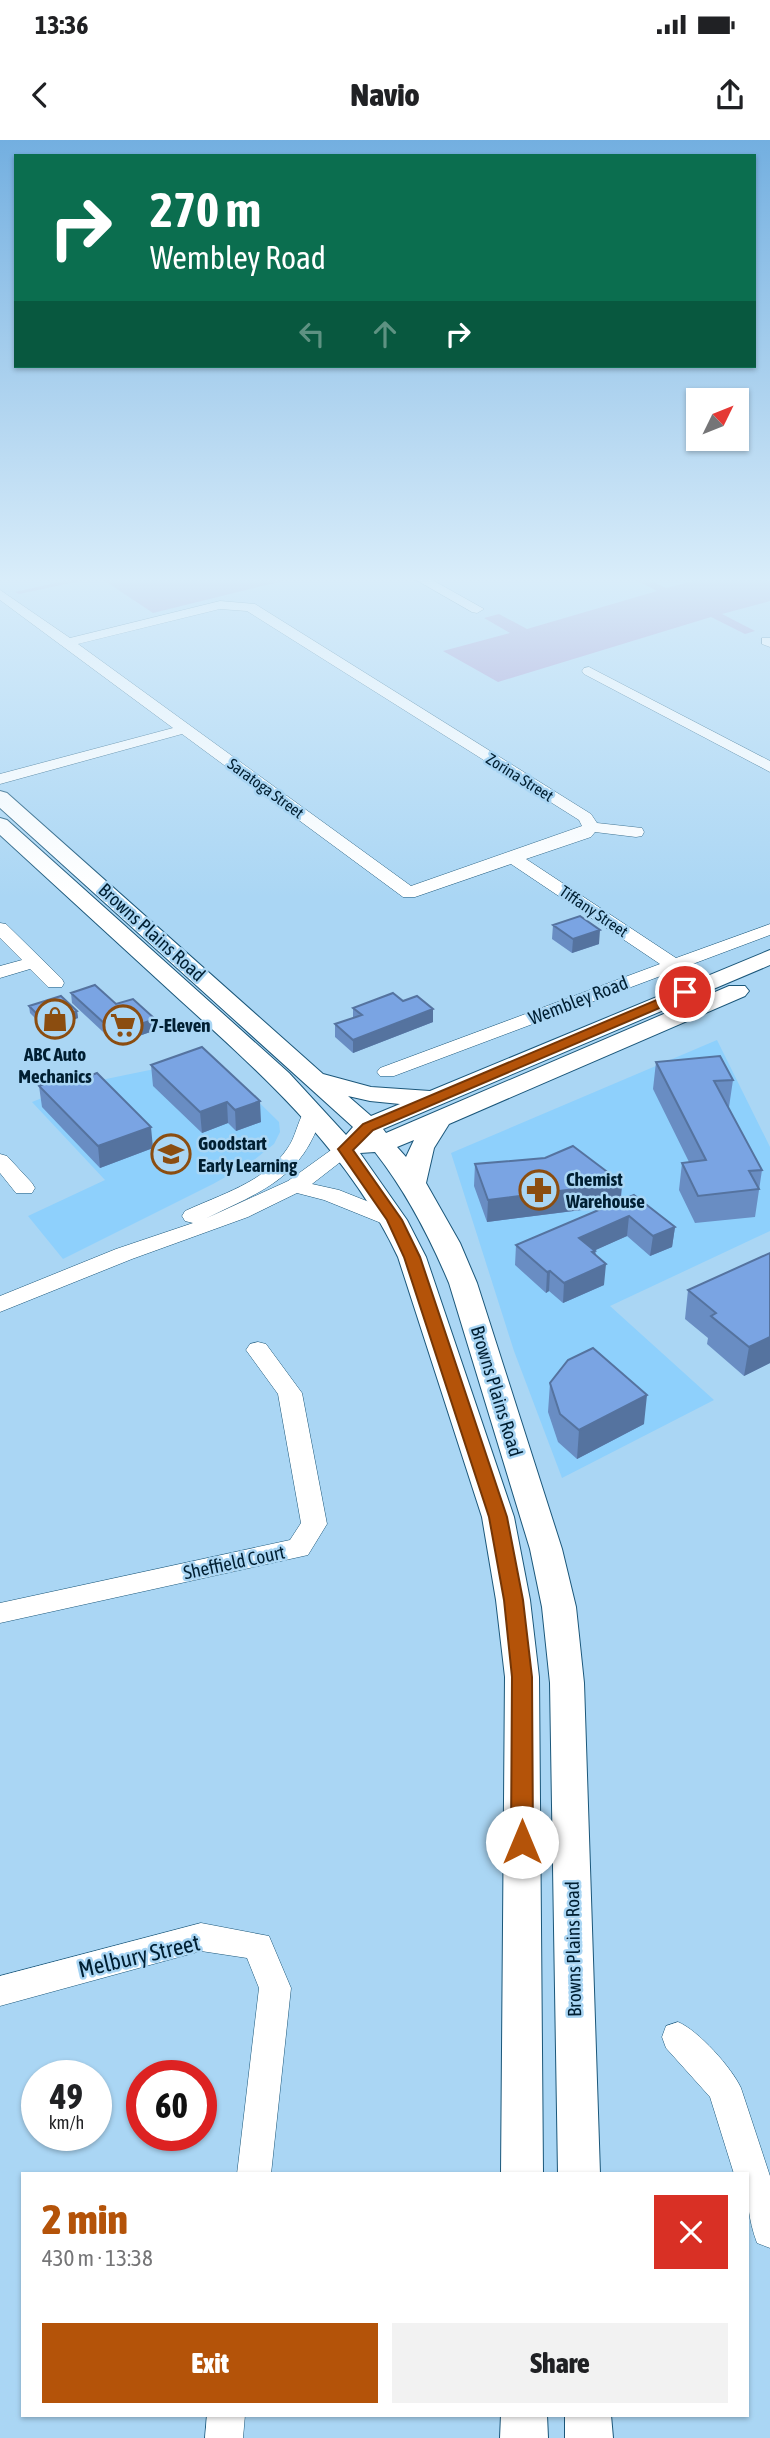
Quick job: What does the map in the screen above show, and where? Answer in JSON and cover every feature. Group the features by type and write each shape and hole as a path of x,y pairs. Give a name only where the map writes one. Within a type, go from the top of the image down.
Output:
{"main road":[{"name":"Browns Plains Road","path":"0,797 318,1080 375,1135 414,1183 446,1243 463,1283 546,1549 559,1607 567,1683 579,2172"},
{"name":"Browns Plains Road","path":"0,824 161,972 257,1055 345,1149 394,1220 412,1257 498,1517 513,1600 522,1677 522,2172"},
{"name":"Wembley Road","path":"345,1149 770,957"},
{"name":"Wembley Road","path":"438,1107 770,977"},
{"path":"279,1046 286,1063 325,1103 345,1149"},
{"path":"318,1080 370,1094 438,1107 421,1147 414,1183"},
{"path":"524,2417 524,2438"},
{"path":"588,2417 589,2438"}],"street":[{"name":"Saratoga Street","path":"124,684 409,893 514,858"},
{"name":"Zorina Street","path":"373,684 585,817 591,827"},
{"path":"614,684 770,767"},
{"path":"0,779 185,729"},
{"path":"514,858 585,833 591,827 636,832"},
{"name":"Tiffany Street","path":"514,858 673,964"},
{"path":"0,928 55,982"},
{"name":"Wembley Road","path":"387,1072 770,929"},
{"path":"0,972 34,962"},
{"path":"113,1258 282,1169 302,1148 308,1136 312,1114"},
{"path":"0,1305 113,1258 229,1216 296,1187 327,1166 345,1149"},
{"path":"1,1163 24,1188"},
{"path":"296,1187 331,1195 394,1220"},
{"name":"Sheffield Court","path":"0,1613 299,1548 314,1524 290,1393 258,1350"},
{"name":"Melbury Street","path":"0,1991 201,1937 258,1946 275,1988 254,2172"},
{"path":"678,2037 724,2088 770,2230"},
{"path":"224,2438 226,2417"}],"shaded area":[{"path":"717,1040 770,1147 770,1231 610,1306 714,1400 562,1478 514,1351 451,1153"},
{"name":"Goodstart Early Learning","path":"213,1057 279,1122 280,1132 274,1144 249,1164 213,1184 63,1259 28,1216 105,1180 32,1102 72,1086"}],"building":[{"path":"580,916 600,930 573,939 553,925"},
{"path":"95,985 116,1004 133,999 155,1019 115,1033 71,993"},
{"path":"393,993 403,1001 417,996 433,1009 353,1040 335,1024 362,1015 353,1008"},
{"path":"61,996 77,1011 45,1022 29,1006"},
{"path":"202,1047 260,1101 235,1110 227,1102 200,1112 151,1065"},
{"path":"720,1056 733,1080 714,1081 762,1170 749,1171 759,1189 698,1196 682,1163 706,1160 656,1062"},
{"path":"97,1073 151,1127 98,1146 39,1086 62,1077 69,1084"},
{"path":"573,1146 622,1183 488,1200 475,1164 545,1158"},
{"path":"634,1195 675,1227 653,1236 629,1216 579,1238 606,1264 564,1283 516,1245"},
{"path":"770,1253 770,1337 749,1347 711,1316 716,1313 688,1290"},
{"path":"593,1348 647,1395 579,1430 560,1414 550,1383 568,1360"}],"place":[{"name":"ABC Auto Mechanics","path":"55,1019"},
{"name":"7-Eleven","path":"123,1025"},
{"name":"Goodstart Early Learning","path":"171,1154"},
{"name":"Chemist Warehouse","path":"539,1190"}],"route":[{"path":"522,1842 522,1677 513,1600 498,1517 412,1257 394,1220 345,1149 368,1127 685,992"}]}
